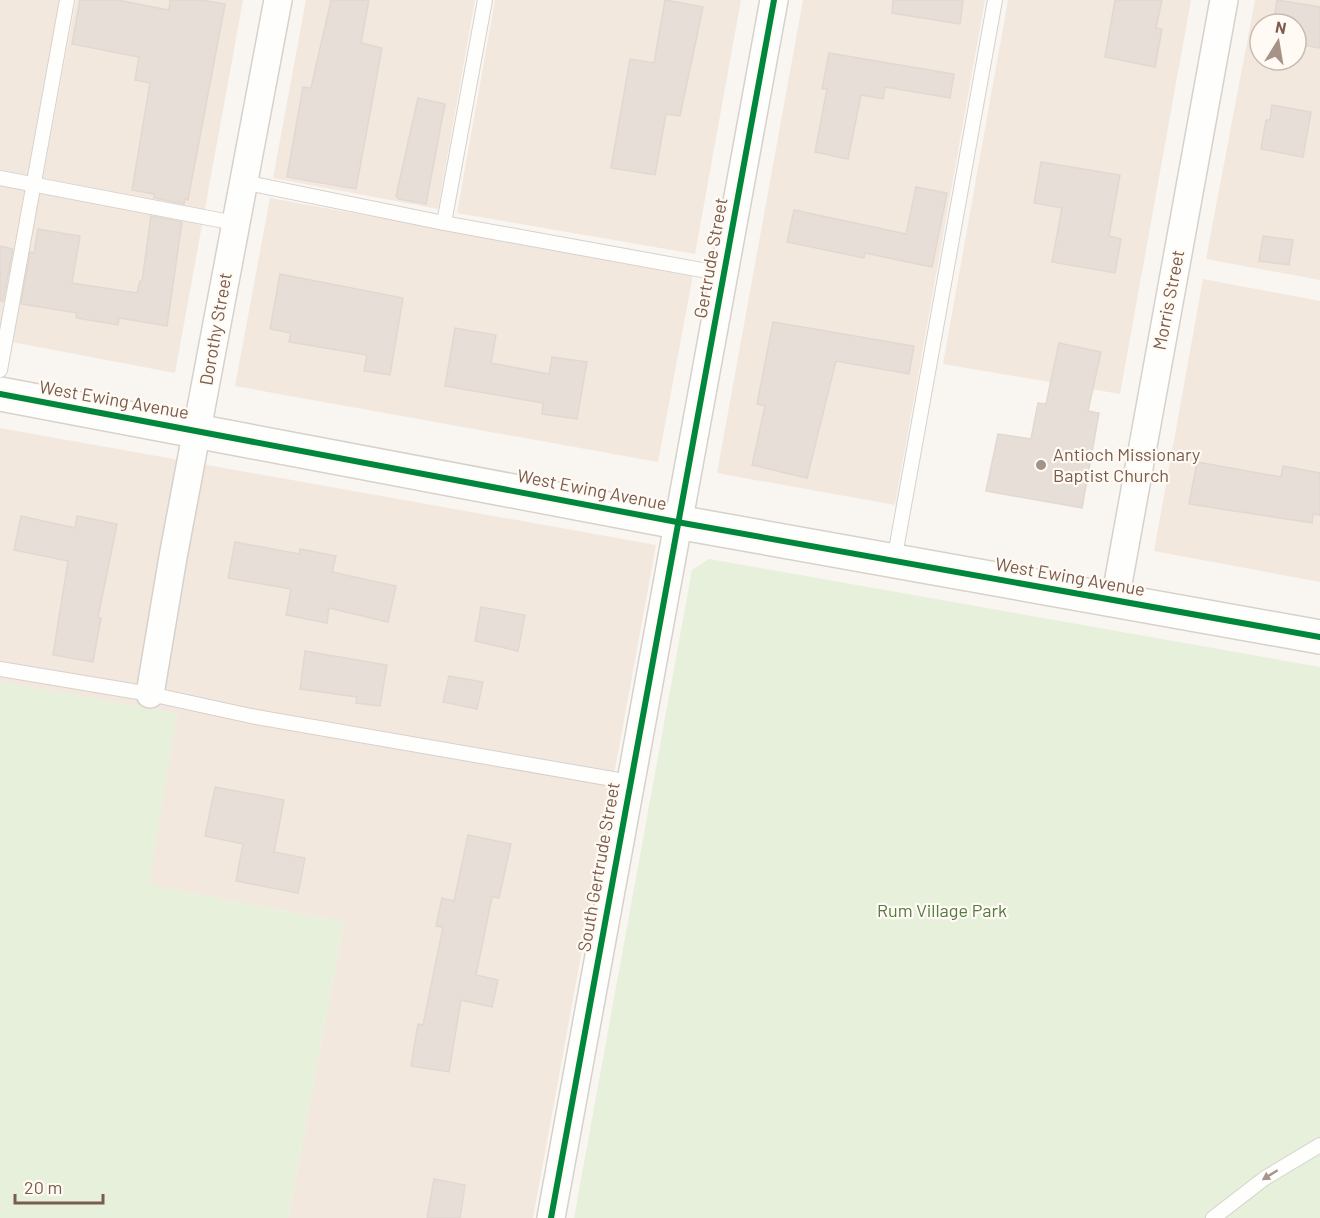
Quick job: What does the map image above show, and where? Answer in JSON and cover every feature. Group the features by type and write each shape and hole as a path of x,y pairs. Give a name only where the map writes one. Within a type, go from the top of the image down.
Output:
{"street":[{"name":"Dorothy Street","path":"150,693 173,557 278,0"},
{"name":"Gertrude Street","path":"677,522 774,0"},
{"name":"Morris Street","path":"1115,600 1224,0"},
{"name":"West Ewing Avenue","path":"0,394 677,522 1320,637"},
{"name":"South Gertrude Street","path":"551,1218 677,522"}],"lane":[{"path":"0,370 67,0"},
{"path":"444,223 484,0"},
{"path":"894,561 995,0"},
{"path":"0,178 235,223"},
{"path":"243,182 444,223 724,274"},
{"path":"0,669 150,693 251,716 630,782"},
{"path":"1213,1218 1265,1178 1320,1145"}],"shaded area":[{"path":"0,0 59,0 0,325"},
{"path":"76,0 243,0 175,373 12,342"},
{"path":"306,0 475,0 438,209 273,178"},
{"path":"495,0 741,0 695,254 457,213"},
{"path":"803,0 985,0 895,505 717,473"},
{"path":"1008,0 1191,0 1120,394 943,364"},
{"path":"1255,0 1320,0 1320,280 1206,259 1248,37 1248,72 1308,72 1308,12 1253,12"},
{"path":"270,198 693,275 658,462 235,386"},
{"path":"1203,279 1320,301 1320,582 1154,551"},
{"path":"0,428 656,545 533,1218 288,1218 344,922 148,885 177,713 0,682"}],"green space":[{"name":"Rum Village Park","path":"709,559 1320,667 1320,1218 574,1218 692,570"},
{"path":"0,682 177,713 149,885 344,922 288,1218 0,1218"}],"building":[{"path":"80,0 117,0 169,10 170,0 202,0 225,4 188,200 185,199 184,204 154,198 154,194 132,190 150,83 135,80 139,57 72,44"},
{"path":"331,0 369,0 361,43 382,48 356,189 287,177 303,87 311,88"},
{"path":"665,0 703,7 680,116 666,114 655,175 611,168 630,59 654,63"},
{"path":"893,0 963,0 960,24 892,13"},
{"path":"1115,0 1162,0 1156,28 1162,29 1155,67 1105,57"},
{"path":"1277,0 1320,7 1320,48 1308,46 1308,12 1275,12"},
{"path":"829,53 954,74 950,98 885,87 883,99 861,95 848,159 815,152 827,89 822,89"},
{"path":"418,98 445,104 426,204 399,199 396,196"},
{"path":"1272,105 1311,112 1303,157 1261,149 1266,120 1270,120"},
{"path":"1041,162 1120,175 1109,236 1121,239 1115,273 1052,262 1062,208 1034,203"},
{"path":"916,187 947,193 932,267 865,253 864,258 787,242 794,210 906,234"},
{"path":"151,216 182,222 167,326 119,318 118,325 76,318 77,313 21,304 30,252 34,253 38,229 80,236 72,283 137,293 140,281 142,281"},
{"path":"1263,236 1293,240 1289,265 1259,261"},
{"path":"0,246 13,249 3,301 0,301"},
{"path":"280,274 403,298 390,375 364,371 367,355 289,342 291,333 270,329"},
{"path":"773,322 914,346 909,374 836,361 807,478 752,465 765,406 757,404"},
{"path":"455,328 496,335 491,363 549,374 552,357 587,362 577,419 542,414 543,403 445,386"},
{"name":"Antioch Missionary Baptist Church","path":"1059,343 1101,352 1088,411 1099,413 1082,508 986,491 998,434 1031,439 1038,403 1046,404"},
{"path":"1197,462 1281,477 1283,466 1320,473 1320,515 1313,514 1312,523 1189,504"},
{"path":"21,516 75,528 77,516 117,524 98,617 101,618 93,662 53,655 68,561 14,550"},
{"path":"235,542 299,554 300,549 336,556 332,572 396,586 388,622 329,608 327,623 286,615 291,589 228,578"},
{"path":"481,607 525,615 518,651 475,641"},
{"path":"305,651 387,665 380,706 356,703 357,697 300,689"},
{"path":"449,676 483,682 477,709 443,702"},
{"path":"215,787 284,800 274,852 305,858 298,893 236,881 243,844 205,836"},
{"path":"468,835 511,844 499,898 492,897 476,975 498,980 492,1007 461,1000 449,1072 411,1066 418,1024 423,1025 443,927 436,926 442,898 454,901"},
{"path":"434,1179 465,1185 460,1218 427,1218"}],"cycle path":[{"path":"551,1218 774,0"},
{"path":"0,394 677,522 1320,637"}],"place":[{"name":"Antioch Missionary Baptist Church","path":"1041,465"}]}
